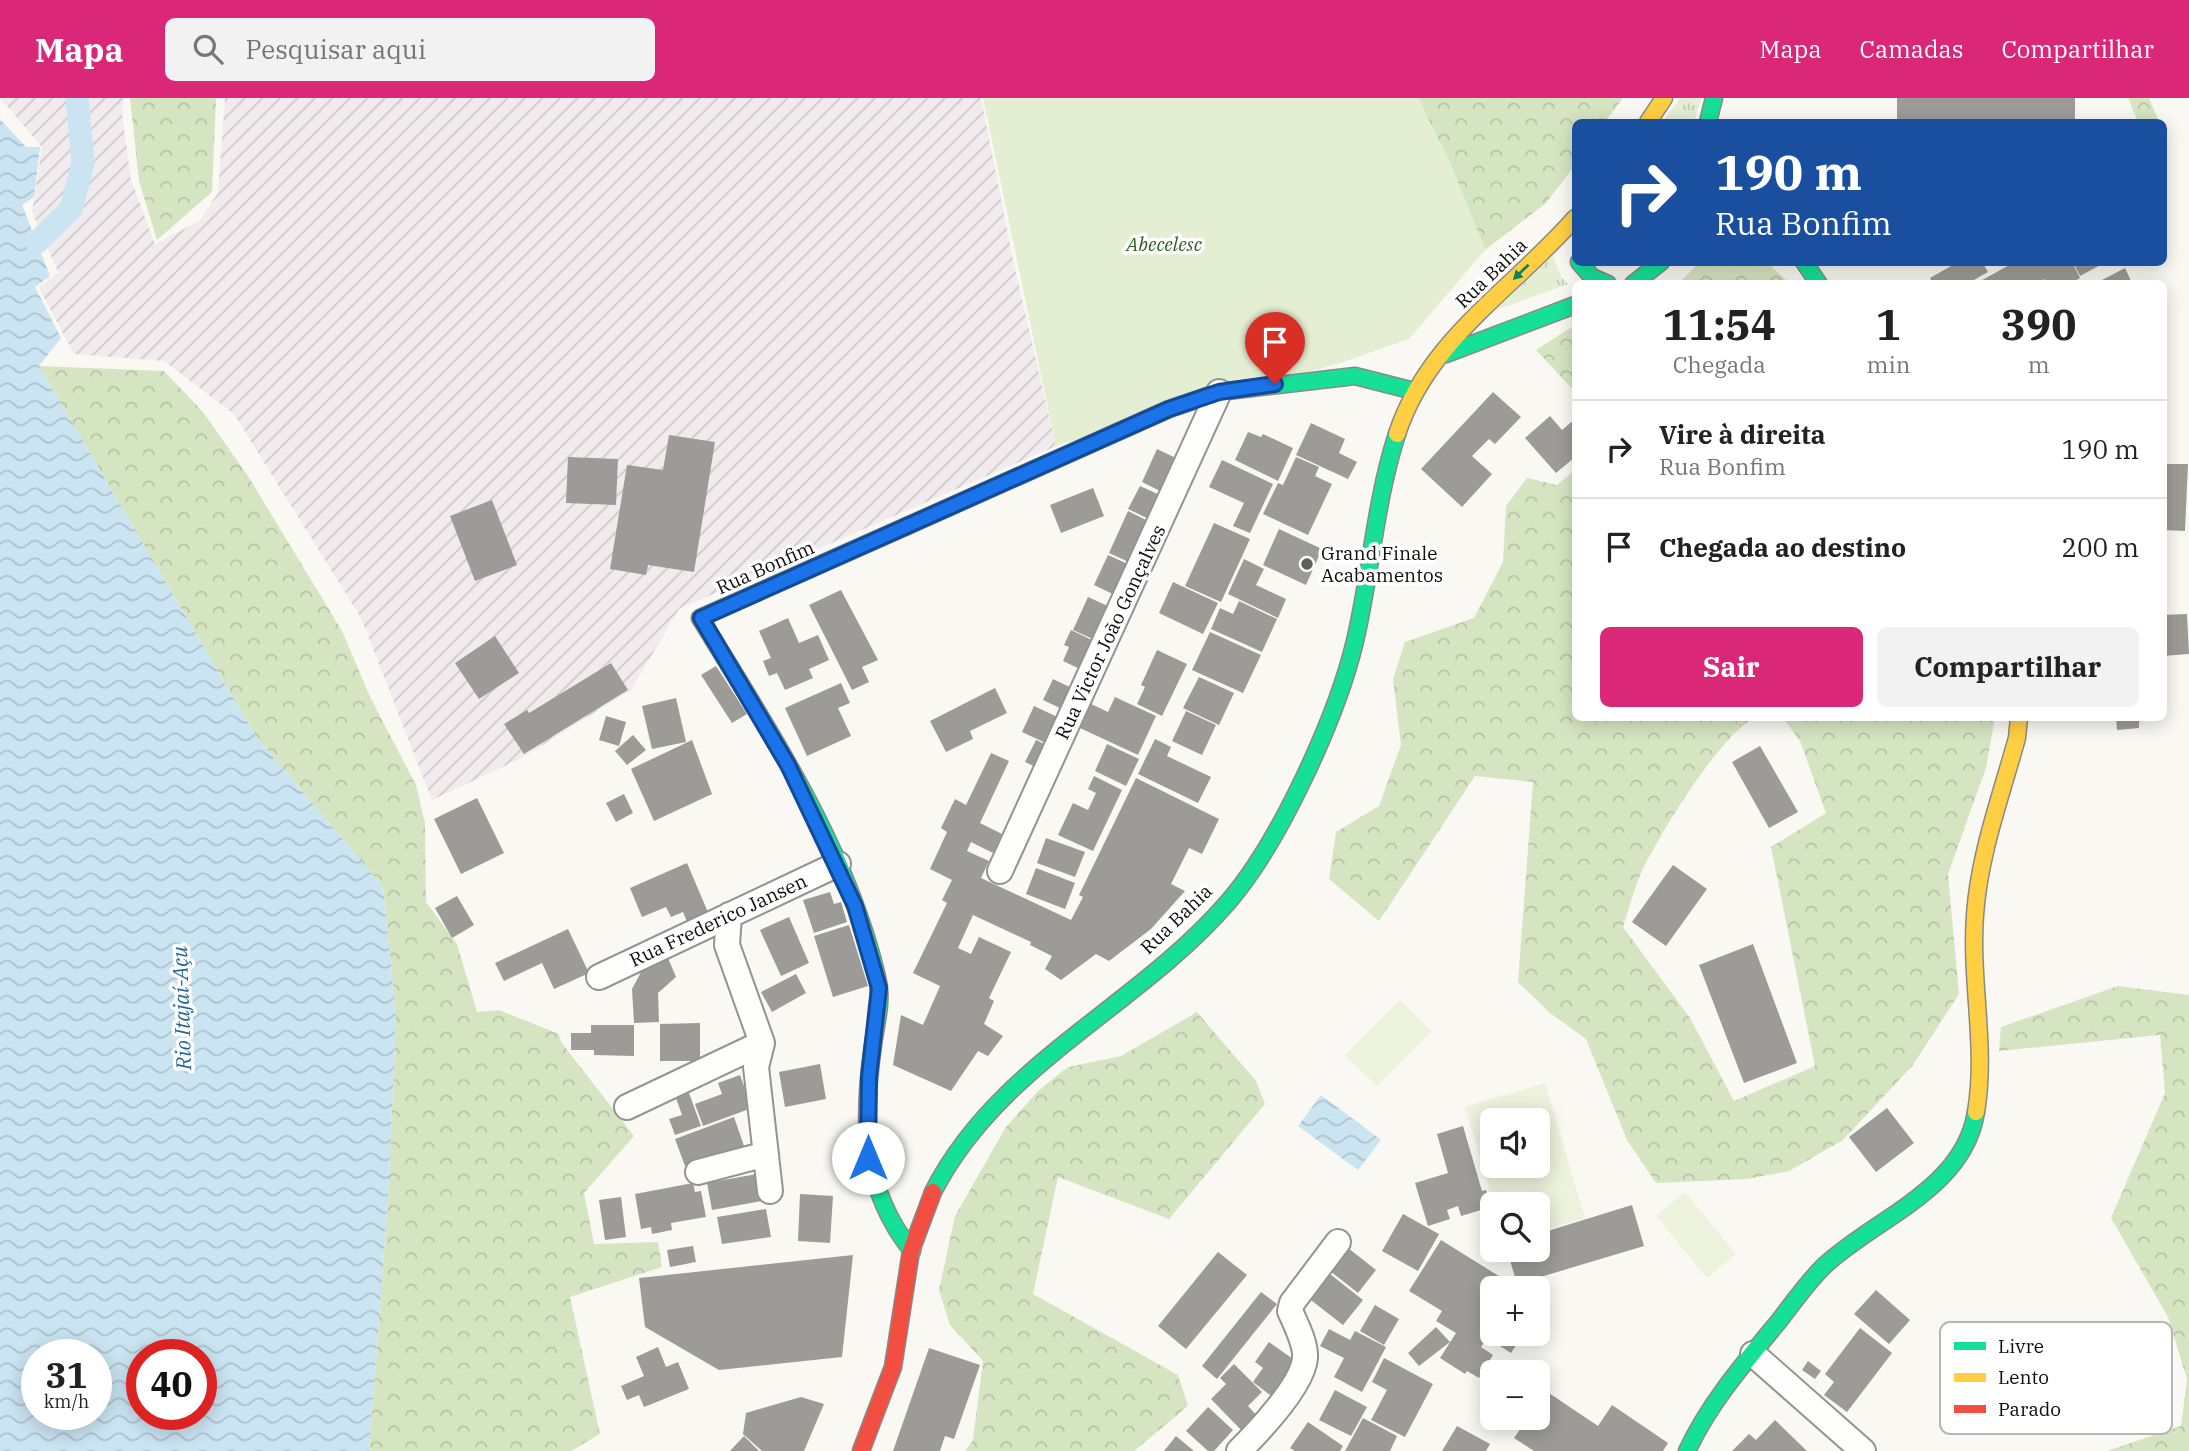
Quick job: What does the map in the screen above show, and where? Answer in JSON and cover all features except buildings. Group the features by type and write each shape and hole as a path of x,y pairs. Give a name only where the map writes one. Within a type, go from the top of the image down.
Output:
{"street":[{"path":"1650,119 1664,98"},
{"path":"1709,119 1714,99"},
{"path":"1714,99 1724,119"},
{"name":"Rua Bahia","path":"861,1451 881,1407 895,1358 912,1251 941,1177 962,1143 1034,1067 1196,933 1255,864 1283,814 1333,708 1353,648 1389,458 1414,391 1437,358 1572,222"},
{"path":"1582,266 1592,277 1599,280"},
{"path":"1640,280 1657,266"},
{"path":"1437,358 1572,306"},
{"name":"Rua Bonfim","path":"912,1251 893,1232 881,1205 868,1158 869,1077 879,988 855,906 838,863 788,765 701,618 1169,409 1219,392 1355,376 1414,391"},
{"name":"Rua Victor João Gonçalves","path":"1000,872 1219,392"},
{"path":"1687,1451 1707,1413 1829,1262 1921,1197 1951,1166 1968,1141 1978,1109 1978,1011 1973,949 1978,886 2017,738 2019,721"},
{"name":"Rua Frederico Jansen","path":"599,977 838,863"},
{"path":"729,915 727,945 762,1044 756,1067 770,1191"},
{"path":"628,1107 762,1044"},
{"path":"698,1171 766,1154"},
{"path":"1239,1451 1262,1428 1302,1371 1305,1356 1290,1311 1292,1303 1338,1242"},
{"path":"1753,1354 1863,1451"}],"shaded area":[{"path":"0,98 124,98 122,113 131,180 155,244 199,221 218,193 225,98 981,98 1015,269 1056,446 679,609 631,690 522,758 432,800 361,618 234,414 164,361 74,354 39,288 58,272 32,212 42,147"}],"green space":[{"path":"130,98 216,98 212,192 157,240 139,181"},
{"name":"Abecelesc","path":"983,98 1418,98 1450,163 1485,250 1409,339 1343,362 1056,446"},
{"path":"1418,98 1623,98 1607,119 1572,119 1572,169 1546,203 1485,250 1450,163"},
{"path":"1680,98 1701,98 1695,119 1664,119"},
{"path":"2128,98 2149,98 2158,119 2137,119"},
{"path":"1553,256 1562,278 1568,284 1496,310"},
{"path":"1696,266 1771,266 1786,280 1682,280"},
{"path":"1572,327 1572,389 1536,350"},
{"path":"39,366 164,371 203,412 248,476 342,631 371,699 416,785 425,823 426,902 457,944 477,1012 499,1010 559,1034 561,1042 634,1136 584,1193 594,1244 658,1242 662,1267 570,1297 600,1434 571,1451 369,1451 388,1200 396,1017 383,887 257,738"},
{"path":"1572,472 1572,721 1750,721 1724,745 1708,765 1662,833 1642,871 1623,927 1690,1018 1734,1101 1815,1066 1771,847 1826,813 1800,741 1785,721 1994,721 1986,768 1948,874 1959,994 1913,1065 1843,1140 1789,1171 1748,1179 1656,1183 1627,1140 1586,1039 1550,1013 1518,982 1533,782 1475,776 1379,921 1329,879 1336,832 1379,806 1401,745 1393,679 1405,642 1474,618 1503,562 1506,506 1527,478 1557,485"},
{"path":"2118,986 2189,995 2189,1451 2107,1451 2157,1434 2172,1434 2172,1429 2181,1426 2187,1379 2172,1322 2170,1322 2111,1218 2165,1093 2160,1035 1999,1051 2001,1027"},
{"path":"1400,1000 1432,1031 1377,1086 1345,1055"},
{"path":"1197,1012 1256,1081 1265,1104 1169,1219 1058,1177 1033,1294 1178,1375 1188,1406 1134,1451 965,1451 973,1440 983,1361 950,1325 939,1290 955,1216 1006,1127 1039,1090 1068,1067 1121,1056"},
{"path":"1545,1083 1585,1218 1550,1228 1550,1192 1490,1192 1486,1178 1550,1178 1550,1108 1480,1108 1480,1157 1465,1107"},
{"path":"1685,1192 1736,1254 1707,1278 1656,1216"}],"water":[{"name":"Rio Itajaí-Açu","path":"0,119 26,147 40,147 34,197 22,205 50,276 35,287 61,338 39,366 257,738 383,887 396,1017 388,1200 369,1451 0,1451"},
{"path":"1321,1095 1381,1140 1358,1170 1298,1126"}],"waterway":[{"path":"37,242 71,209 83,163 77,98"}],"traffic: fast":[{"path":"1709,119 1714,98"},
{"path":"1582,266 1592,277 1599,280"},
{"path":"1638,280 1656,266"},
{"path":"1807,266 1816,280"},
{"path":"1446,354 1572,306"},
{"path":"907,526 1169,409 1219,392 1355,376 1414,391"},
{"path":"933,1192 961,1147 994,1107 1071,1038 1193,939 1229,901 1267,847 1304,778 1335,706 1346,672 1355,641 1383,485 1397,434"},
{"path":"713,639 809,802 830,844 864,932 879,994 867,1101 870,1153 883,1203 912,1251"},
{"path":"1687,1451 1706,1416 1729,1383 1811,1280 1843,1250 1936,1183 1954,1162 1968,1139 1976,1112"}],"traffic: slow":[{"path":"1650,119 1664,98"},
{"path":"1397,434 1411,400 1450,343 1572,221"},
{"path":"1976,1112 1980,1063 1974,940 1977,893 1992,826 2017,738 2019,721"}],"traffic: jam":[{"path":"713,639 700,618 907,526"},
{"path":"861,1451 893,1367 911,1251 933,1192"}],"place":[{"name":"Grand Finale Acabamentos","path":"1307,564"}],"route":[{"path":"868,1158 869,1077 879,988 855,906 838,863 788,765 701,618 1169,409 1219,392 1275,384"}]}
